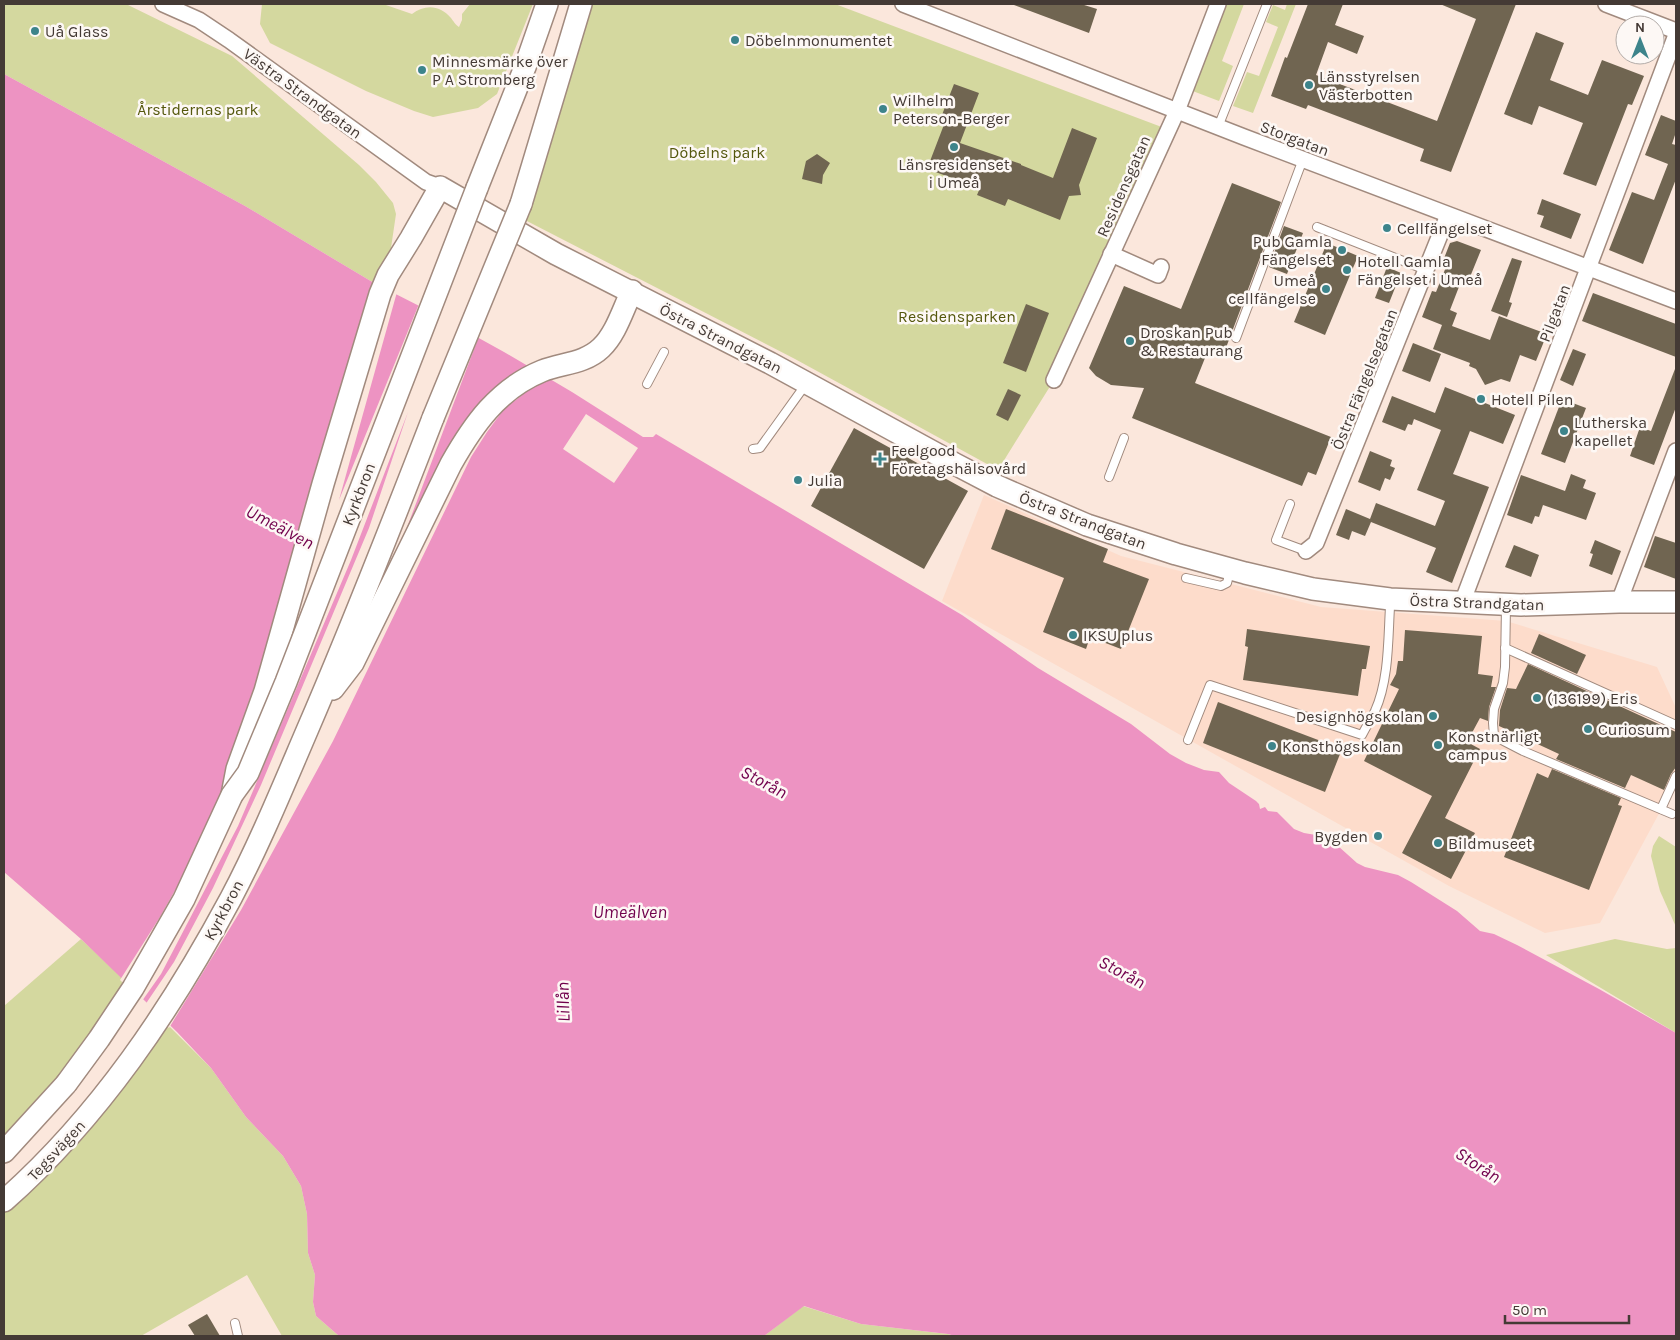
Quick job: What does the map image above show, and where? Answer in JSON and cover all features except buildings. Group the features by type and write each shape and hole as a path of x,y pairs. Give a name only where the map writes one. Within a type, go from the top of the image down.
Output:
{"street":[{"name":"Västra Strandgatan","path":"163,4 199,20 426,182 440,187"},
{"name":"Kyrkbron","path":"4,1152 66,1084 133,988 184,899 232,795 248,773 525,67 547,4"},
{"name":"Kyrkbron","path":"105,1094 160,1017 201,951 231,897 284,786 355,617 433,418 521,204 581,4"},
{"name":"Storgatan","path":"903,4 1218,127 1676,301"},
{"name":"Residensgatan","path":"1054,380 1177,111 1218,4"},
{"path":"1606,4 1676,31"},
{"name":"Pilgatan","path":"1462,603 1676,35"},
{"name":"Kyrkbron","path":"232,795 237,768 265,692 323,484 374,312 384,284 440,187"},
{"name":"Östra Strandgatan","path":"440,187 556,254 807,383 997,486 1087,525 1176,554 1313,589 1390,599 1462,603 1676,602"},
{"name":"Östra Fängelsegatan","path":"1306,551 1316,543 1448,215"},
{"path":"1111,254 1158,275 1160,267"},
{"name":"Kyrkbron","path":"316,710 353,663 451,464 462,444 480,419 499,397 526,379 543,370 590,357 603,346 613,331 632,292"},
{"path":"1620,602 1676,451"},
{"name":"Tegsvägen","path":"4,1201 26,1182 59,1148 105,1094"}],"lane":[{"path":"1218,127 1267,4"},
{"path":"1236,338 1303,159"},
{"path":"1318,227 1426,270"},
{"path":"646,384 664,352"},
{"path":"753,449 760,448 770,437 807,383"},
{"path":"1109,477 1124,438"},
{"path":"1290,504 1276,540 1306,551"},
{"path":"1186,578 1221,586 1227,583 1231,569"},
{"path":"1506,604 1503,684 1494,709 1494,736 1523,751 1672,814"},
{"path":"1188,740 1210,685 1362,734 1376,709 1384,674 1388,656 1390,608"},
{"path":"1505,648 1676,725"},
{"path":"1661,809 1676,776"},
{"path":"235,1323 238,1336"}],"shaded area":[{"name":"Konstnärligt campus","path":"984,495 1121,556 1321,607 1506,621 1657,667 1676,708 1676,782 1600,923 1545,933 1449,886 942,601"}],"green space":[{"name":"Årstidernas park","path":"4,4 126,4 232,56 359,165 393,203 396,214 391,248 374,283 245,206 4,74"},
{"path":"262,4 383,4 412,14 427,7 432,7 442,10 459,27 462,14 470,4 533,4 497,94 478,108 433,117 366,91 270,43 260,24"},
{"path":"591,4 835,4 1167,129 1054,380 998,470 795,359 523,219"},
{"path":"1224,4 1244,4 1222,61 1233,66 1219,101 1190,90"},
{"path":"1287,4 1296,4 1253,113 1233,106 1247,72 1259,76 1278,27 1266,22 1273,5 1285,10"},
{"path":"1659,836 1676,847 1676,927 1660,891 1651,856 1653,846"},
{"path":"81,939 133,988 4,1152 4,1006"},
{"path":"1615,939 1667,949 1676,948 1676,1033 1546,955"},
{"path":"160,1017 211,1068 246,1117 283,1156 301,1186 307,1214 308,1253 315,1275 313,1302 316,1316 339,1336 282,1336 247,1275 141,1336 4,1336 4,1201"},
{"path":"803,1306 861,1324 955,1336 764,1336"}],"water":[{"name":"Umeälven","path":"4,74 245,206 374,283 504,352 643,437 653,437 656,434 962,615 1038,668 1131,724 1170,754 1204,770 1219,772 1229,783 1256,801 1260,809 1265,807 1268,811 1277,812 1294,829 1304,833 1328,837 1357,863 1365,867 1398,875 1457,911 1480,931 1494,934 1517,945 1676,1033 1676,1336 955,1336 861,1324 804,1306 764,1336 339,1336 316,1316 313,1302 315,1275 308,1253 307,1214 301,1186 283,1156 246,1117 211,1068 177,1032 81,939 4,872"}],"pier":[{"path":"377,282 397,292 339,500 419,304 479,336 406,530 412,533 484,406 535,385 504,409 471,457 333,741 241,910 169,1028 145,1005 174,962 213,888 261,785 369,528 408,412 351,560 238,826 161,974 142,1001 120,980 160,917 191,862 243,743"},
{"path":"586,414 638,448 614,483 563,449"}],"place":[{"name":"Uå Glass","path":"35,31"},
{"name":"Döbelnmonumentet","path":"735,40"},
{"name":"Minnesmärke över P A Stromberg","path":"422,70"},
{"name":"Länsstyrelsen Västerbotten","path":"1309,85"},
{"name":"Wilhelm Peterson-Berger","path":"883,109"},
{"name":"Länsresidenset i Umeå","path":"954,147"},
{"name":"Cellfängelset","path":"1387,228"},
{"name":"Pub Gamla Fängelset","path":"1342,250"},
{"name":"Hotell Gamla Fängelset i Umeå","path":"1347,270"},
{"name":"Umeå cellfängelse","path":"1326,289"},
{"name":"Droskan Pub & Restaurang","path":"1130,341"},
{"name":"Hotell Pilen","path":"1481,399"},
{"name":"Lutherska kapellet","path":"1564,431"},
{"name":"Feelgood Företagshälsovård","path":"880,459"},
{"name":"Julia","path":"798,480"},
{"name":"IKSU plus","path":"1073,635"},
{"name":"(136199) Eris","path":"1537,698"},
{"name":"Designhögskolan","path":"1433,716"},
{"name":"Curiosum","path":"1588,729"},
{"name":"Konstnärligt campus","path":"1438,745"},
{"name":"Konsthögskolan","path":"1272,746"},
{"name":"Bygden","path":"1378,836"},
{"name":"Bildmuseet","path":"1438,843"}],"park label":[{"name":"Döbelns park","path":"717,152"},
{"name":"Residensparken","path":"957,316"}],"water label":[{"name":"Storån","path":"764,782"},
{"name":"Storån","path":"1122,972"},
{"name":"Lillån","path":"563,1002"},
{"name":"Storån","path":"1478,1165"}]}
